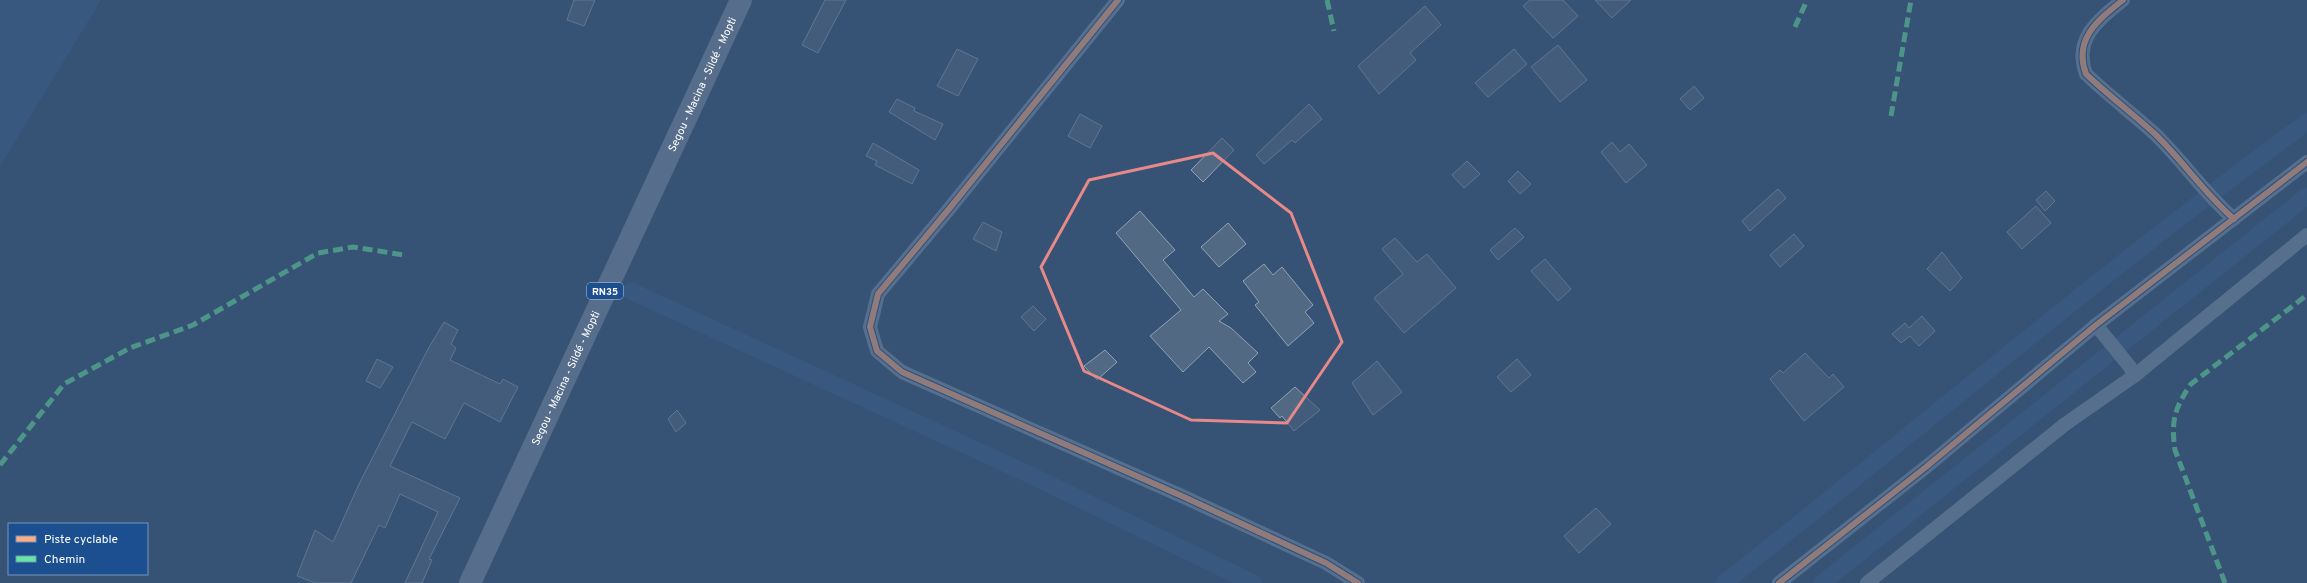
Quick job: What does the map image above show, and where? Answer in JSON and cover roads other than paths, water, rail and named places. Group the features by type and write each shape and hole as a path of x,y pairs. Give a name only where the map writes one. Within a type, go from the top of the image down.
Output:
{"main road":[{"name":"Segou - Macina - Sildé - Mopti","path":"470,583 741,0"}],"street":[{"path":"1118,0 954,203 878,294 870,327 877,351 902,372 1184,497 1326,563 1358,583"},
{"path":"2123,0 2104,16 2089,32 2081,53 2082,63 2086,74 2155,134 2198,180 2220,207 2234,220"},
{"path":"1779,583 1926,468 2307,162"},
{"path":"1867,583 2064,425 2307,235"},
{"path":"2099,329 2132,372"}],"water":[{"path":"0,0 101,0 0,166"}],"waterway":[{"path":"1724,583 2159,234 2307,122"},
{"path":"1822,583 2307,196"},
{"path":"631,291 1026,473 1253,583"}]}
